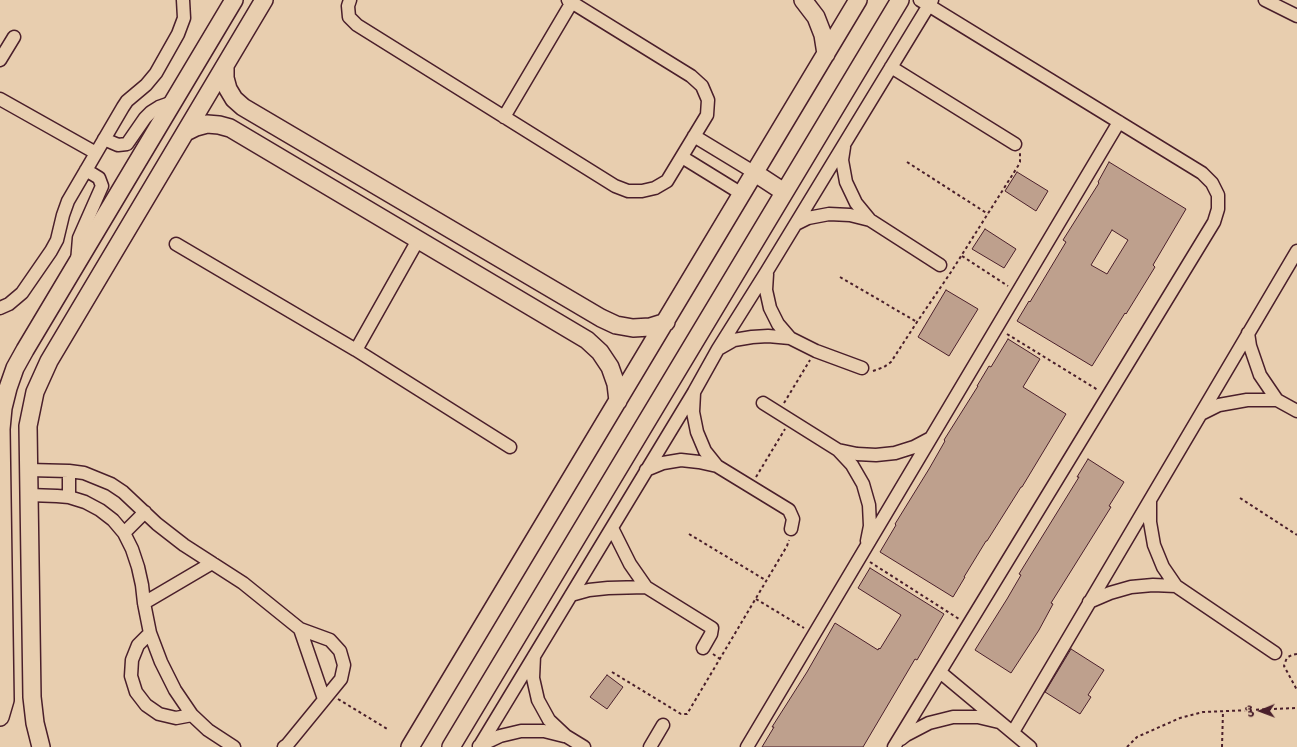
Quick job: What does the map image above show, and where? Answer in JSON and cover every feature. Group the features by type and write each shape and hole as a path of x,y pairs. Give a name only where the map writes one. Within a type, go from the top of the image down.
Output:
{"street":[{"path":"0,308 9,304 22,293 51,251 57,240 65,208 104,139 127,101 146,85 156,74 181,26 184,9 183,0"},
{"path":"41,747 35,723 32,697 28,426 35,392 49,361 264,0"},
{"path":"350,0 348,6 349,17 357,25 504,117 615,186 628,191 642,191 655,188 667,181 707,115 708,100 702,86 691,76 570,1 504,117"},
{"path":"803,0 816,17 824,35 826,54"},
{"path":"410,747 858,0"},
{"path":"451,747 900,0"},
{"path":"1265,0 1297,16"},
{"path":"0,717 5,700 1,428 3,408 8,388 15,368 231,2"},
{"path":"479,746 694,392 718,349 845,144 891,67 927,2 1202,173 1212,183 1218,195 1218,209 1214,222 895,745"},
{"path":"0,60 14,37"},
{"path":"225,67 225,78 228,89 234,99 243,107 601,318 616,325 633,328 650,327 666,322"},
{"path":"891,67 1015,144"},
{"path":"0,99 96,153"},
{"path":"104,139 118,145 127,144 144,118 159,107 173,102"},
{"path":"747,747 1119,122"},
{"path":"186,132 207,124 230,128 587,340 600,352 610,367 616,384 618,401"},
{"path":"694,136 784,192"},
{"path":"845,144 842,160 846,182 856,203 870,220 940,265"},
{"path":"682,157 742,194"},
{"path":"77,263 79,238 102,186 99,178 86,170"},
{"path":"795,225 808,218 829,214 850,215 870,220"},
{"path":"356,350 418,240"},
{"path":"176,244 356,350 510,447"},
{"path":"1013,732 1297,251"},
{"path":"767,271 766,290 770,308 778,324 790,338"},
{"path":"1248,333 1250,346 1260,375 1277,400 1297,411"},
{"path":"718,349 734,340 752,337 768,336 790,338 816,351 862,368"},
{"path":"694,392 693,412 698,432 705,451 717,466"},
{"path":"1201,414 1219,405 1247,400 1277,400"},
{"path":"763,403 838,450 852,466 863,484 869,505 870,526 863,551"},
{"path":"838,450 857,454 876,455 895,453 914,447 931,438"},
{"path":"646,470 663,463 681,460 717,466 789,510 793,518 791,529"},
{"path":"29,470 69,470 84,473 111,484 123,492 174,538 243,583 300,629 330,640 340,651 344,665 341,679 284,747"},
{"path":"69,470 69,497"},
{"path":"29,495 69,497 84,502 100,510 113,520 124,533 132,549 138,567 150,633 160,662 171,683 192,715 208,730 234,747"},
{"path":"1150,499 1150,522 1154,545 1163,567 1176,586 1275,653"},
{"path":"124,533 145,512"},
{"path":"612,528 630,564 646,587 712,628 712,634 703,648"},
{"path":"144,603 212,563"},
{"path":"1089,602 1110,593 1131,587 1153,585 1176,586"},
{"path":"571,595 589,590 646,587"},
{"path":"300,629 327,696"},
{"path":"150,633 138,645 132,660 131,676 136,692 146,705 160,714 176,718 192,715"},
{"path":"535,655 533,678 538,700 549,720 566,736 584,747"},
{"path":"940,672 1030,747"},
{"path":"895,745 906,735 928,724 953,717 978,717 1002,723"},
{"path":"650,747 663,725"},
{"path":"479,746 500,736 522,731 544,731 566,736"}],"path":[{"path":"907,162 988,214"},
{"path":"962,256 1018,292"},
{"path":"840,278 917,322"},
{"path":"997,328 1108,396"},
{"path":"778,412 816,351"},
{"path":"750,486 791,420"},
{"path":"1240,498 1297,535"},
{"path":"689,534 767,581"},
{"path":"863,551 968,625"},
{"path":"756,599 814,634"},
{"path":"1297,654 1288,657 1284,666 1297,690"},
{"path":"327,696 390,730"},
{"path":"1127,747 1137,737 1180,718 1203,712 1297,708"},
{"path":"1222,747 1223,711"}],"building":[{"path":"1109,162 1186,209 1153,265 1155,267 1092,366 1017,321 1066,242 1063,240 1099,183 1098,182","holes":["1112,230 1128,240 1107,274 1091,265"]},
{"path":"1017,172 1048,191 1036,211 1005,191"},
{"path":"985,229 1016,249 1004,268 972,249"},
{"path":"946,290 978,309 949,356 918,337"},
{"path":"1008,339 1040,359 1023,387 1066,414 1022,487 986,541 953,597 880,552 896,525 895,524 945,441 944,440 989,366 991,367"},
{"path":"1088,459 1124,482 1109,506 1111,507 1051,603 1053,604 1039,630 1011,673 975,650 1007,599 1021,575 1019,574 1079,477 1077,477"},
{"path":"870,568 944,614 917,660 915,659 863,747 762,747 774,727 772,727 807,672 835,623 878,650 901,615 858,588"},
{"path":"1071,649 1104,670 1088,695 1091,697 1080,714 1045,692"},
{"path":"607,675 623,687 607,709 590,697"}]}
